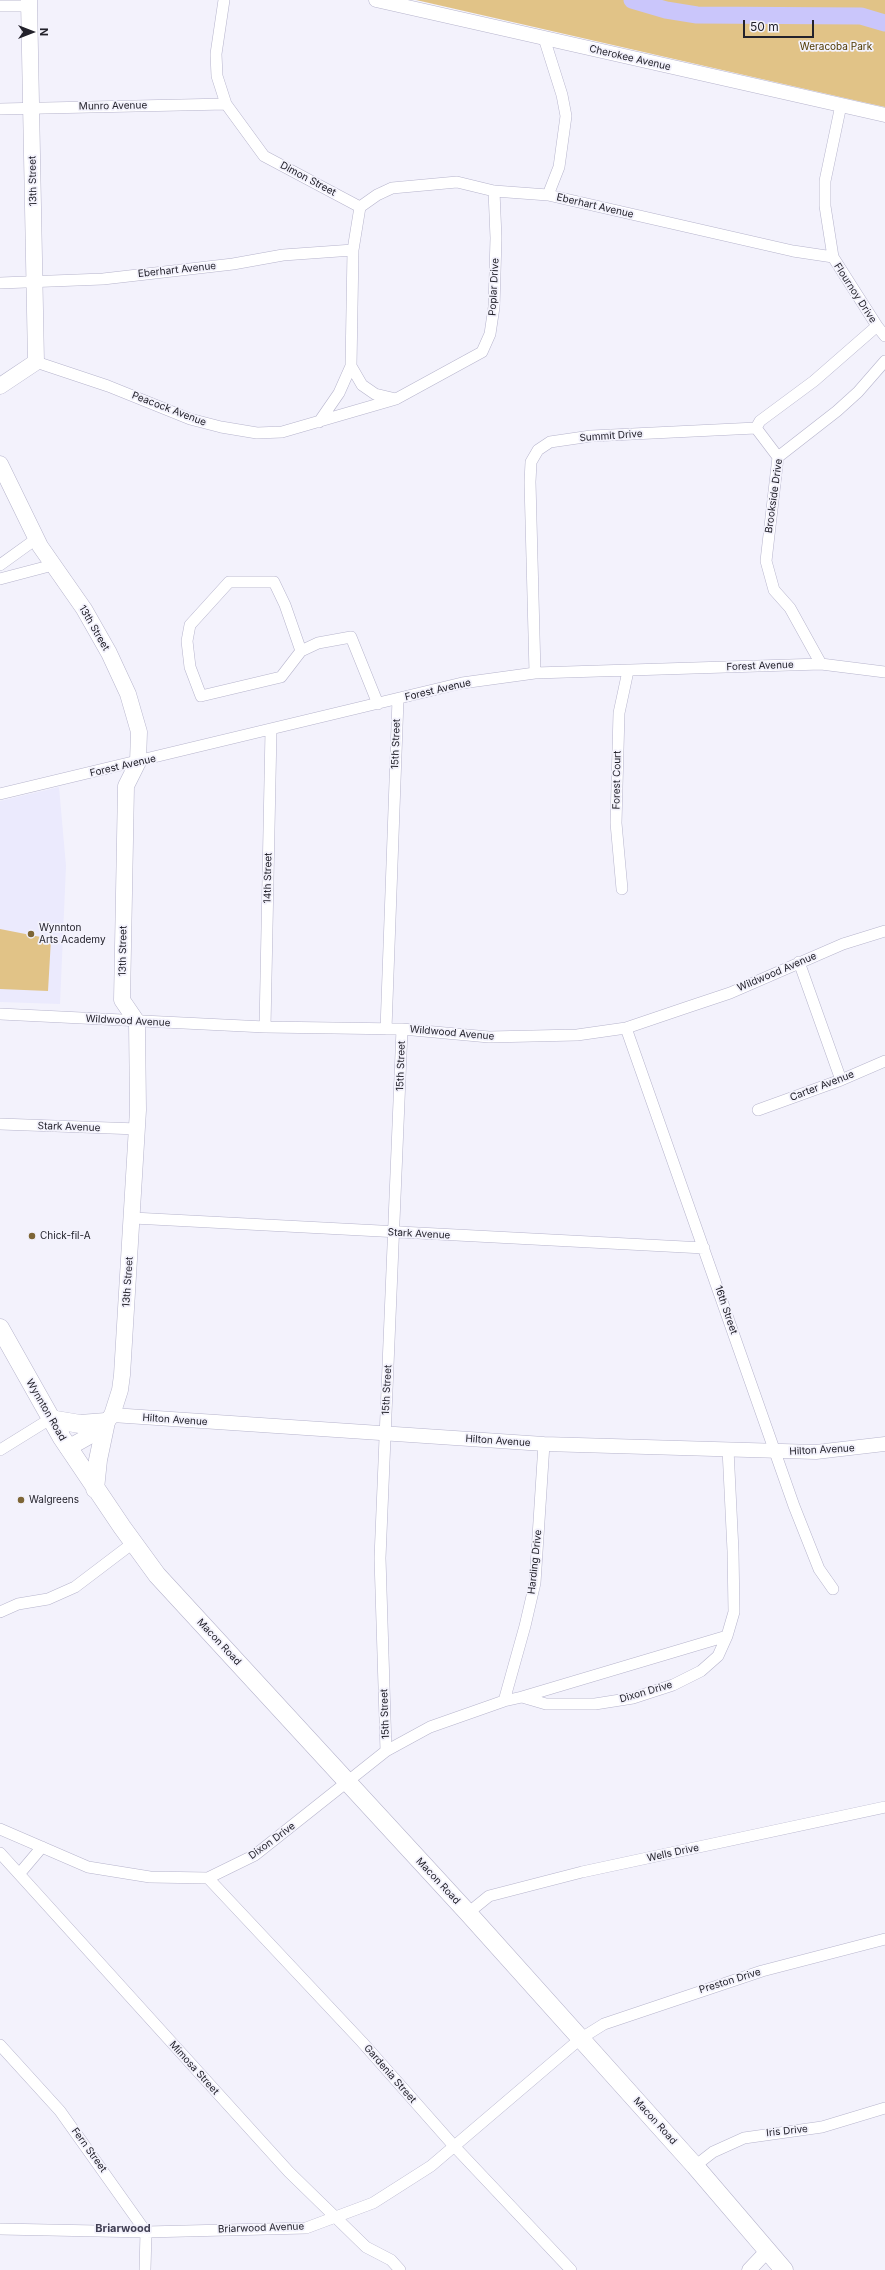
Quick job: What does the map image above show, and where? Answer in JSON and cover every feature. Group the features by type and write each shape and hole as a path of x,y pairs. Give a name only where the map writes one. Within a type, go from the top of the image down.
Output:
{"main road":[{"name":"13th Street","path":"29,3 36,362"},
{"path":"0,386 36,362"},
{"name":"13th Street","path":"0,464 36,539 84,609 128,694 139,732 138,762 126,786 122,1000 137,1022 138,1129 122,1375 120,1390 109,1419"},
{"name":"Wynnton Road","path":"0,1328 50,1419 96,1489"},
{"path":"50,1419 80,1424 109,1419"},
{"path":"68,1448 100,1430 109,1419"},
{"path":"96,1489 98,1460 109,1419"},
{"name":"Macon Road","path":"96,1489 133,1543 178,1598 468,1913 695,2166 784,2270"}],"street":[{"name":"Dimon Street","path":"224,0 216,54 216,69 226,104 264,156 360,207"},
{"name":"Cherokee Avenue","path":"376,0 885,115"},
{"path":"0,6 29,3"},
{"path":"544,38 562,95 566,116 559,167 548,195"},
{"name":"Munro Avenue","path":"0,109 226,104"},
{"name":"Flournoy Drive","path":"841,105 825,181 825,206 833,257 885,336"},
{"name":"Eberhart Avenue","path":"360,207 377,195 392,188 420,184 457,182 494,191 548,195 793,251 833,257"},
{"name":"Poplar Drive","path":"458,367 482,352 490,334 494,292 494,191"},
{"path":"319,422 339,393 351,366 353,250 360,207"},
{"name":"Eberhart Avenue","path":"0,283 34,283 103,279 233,264 283,256 353,250"},
{"path":"778,457 756,428 760,421 814,380 877,326"},
{"name":"Peacock Avenue","path":"36,362 108,386 190,419 220,427 257,433 282,432 396,399 458,367"},
{"name":"Brookside Drive","path":"820,664 790,608 774,590 766,561 778,457 837,412 858,392 885,362"},
{"path":"351,366 362,385 375,394 396,399"},
{"name":"Summit Drive","path":"535,672 530,462 538,450 550,442 592,436 756,428"},
{"path":"0,565 36,539"},
{"path":"0,579 53,565"},
{"path":"301,651 285,605 274,582 229,582 190,625 187,641 190,667 201,696 281,678 301,651 318,643 351,637 378,704"},
{"name":"Forest Avenue","path":"0,794 462,683 535,672 575,670 628,671 820,664 885,672"},
{"name":"Forest Court","path":"622,889 616,823 618,713 628,671"},
{"name":"15th Street","path":"386,1029 398,699"},
{"name":"14th Street","path":"265,1027 271,730"},
{"name":"Wildwood Avenue","path":"0,1014 137,1022 265,1027 402,1029 490,1037 577,1035 626,1028 730,993 799,962 885,931"},
{"path":"799,962 841,1080"},
{"name":"16th Street","path":"626,1028 774,1452 819,1569 833,1590"},
{"name":"15th Street","path":"386,1751 380,1558 402,1029"},
{"name":"Carter Avenue","path":"758,1110 841,1080 885,1061"},
{"name":"Stark Avenue","path":"0,1124 138,1129"},
{"name":"Stark Avenue","path":"133,1218 394,1233 704,1248"},
{"path":"0,1450 50,1419"},
{"name":"Hilton Avenue","path":"109,1419 544,1444 728,1449 774,1452 816,1452 885,1444"},
{"name":"Harding Drive","path":"504,1701 526,1626 535,1583 544,1444"},
{"name":"Dixon Drive","path":"522,1697 546,1704 595,1704 633,1698 674,1685 701,1671 718,1656 727,1636 734,1612 733,1551 728,1449"},
{"path":"0,1612 18,1604 48,1598 76,1586 133,1543"},
{"name":"Dixon Drive","path":"0,1829 88,1866 123,1874 182,1879 208,1878 255,1855 386,1751 430,1727 504,1701 727,1636"},
{"name":"Wells Drive","path":"468,1913 489,1896 582,1872 885,1807"},
{"path":"20,1873 42,1846"},
{"name":"Mimosa Street","path":"0,1853 20,1873 77,1939 289,2172 366,2247 392,2260 400,2270"},
{"name":"Gardenia Street","path":"208,1878 362,2042 454,2146 571,2270"},
{"name":"Preston Drive","path":"580,2039 604,2024 687,1994 762,1971 885,1939"},
{"name":"Briarwood Avenue","path":"0,2229 146,2232 306,2228 373,2203 431,2166 580,2039"},
{"name":"Fern Street","path":"0,2045 60,2111 146,2232"},
{"name":"Iris Drive","path":"695,2166 714,2152 744,2138 815,2128 885,2108"},
{"path":"145,2270 146,2232"},
{"path":"749,2270 768,2250"}],"shaded area":[{"name":"Wynnton Arts Academy","path":"59,787 66,866 60,1004 0,1002 0,801"}],"green space":[{"name":"Weracoba Park","path":"416,0 885,0 885,107 858,101"},
{"path":"0,929 51,939 48,991 0,989"}],"waterway":[{"path":"632,0 666,10 697,15 861,16 885,23"}],"place":[{"name":"Wynnton Arts Academy","path":"31,934"},
{"name":"Chick-fil-A","path":"32,1236"},
{"name":"Walgreens","path":"21,1500"}],"district":[{"name":"Briarwood","path":"123,2229"}]}
